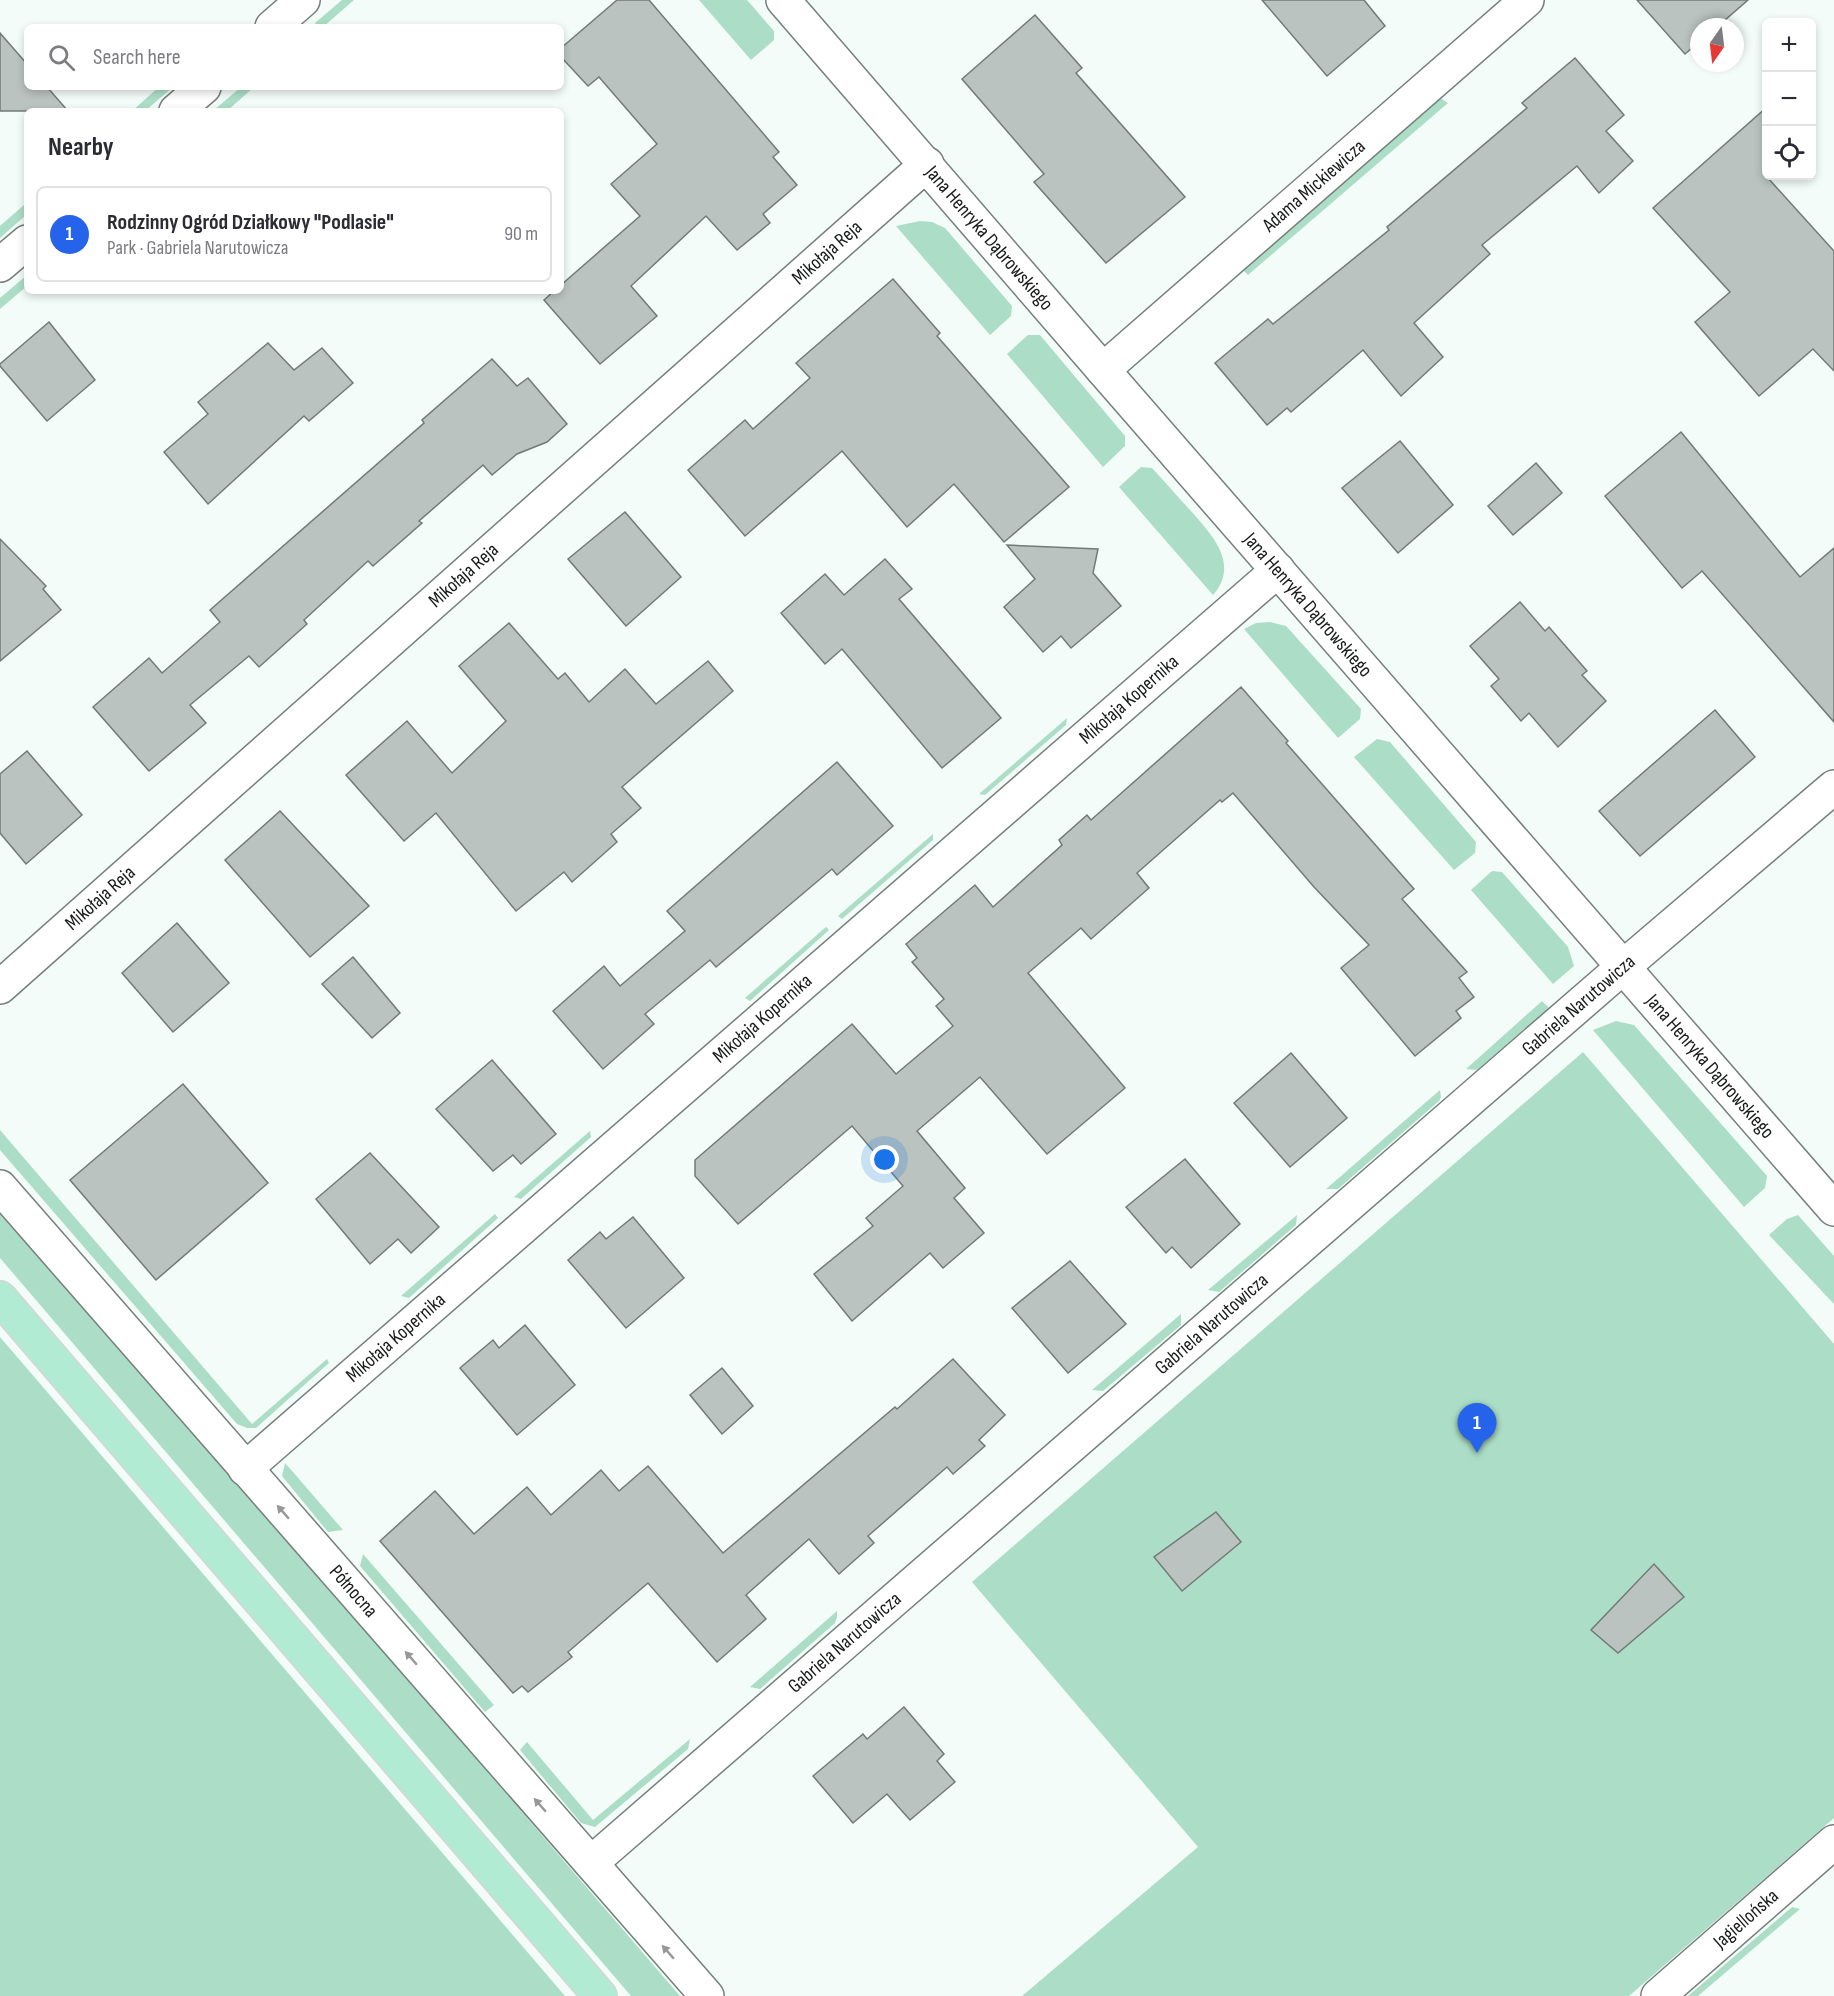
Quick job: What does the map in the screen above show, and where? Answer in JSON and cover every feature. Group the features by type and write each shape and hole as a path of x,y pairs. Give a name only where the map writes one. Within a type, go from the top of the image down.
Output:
{"main road":[{"path":"0,1298 600,1996"}],"street":[{"path":"275,24 303,0"},
{"name":"Jana Henryka Dąbrowskiego","path":"783,0 1834,1209"},
{"name":"Adama Mickiewicza","path":"1103,370 1527,0"},
{"path":"180,108 200,90"},
{"name":"Mikołaja Reja","path":"0,987 927,165"},
{"path":"0,265 24,245"},
{"name":"Mikołaja Kopernika","path":"245,1469 1278,570"},
{"name":"Gabriela Narutowicza","path":"591,1863 1623,967 1834,787"},
{"name":"Północna","path":"0,1187 707,1996"},
{"name":"Jagiellońska","path":"1658,1996 1834,1842"}],"green space":[{"path":"342,0 354,0 326,24 315,23"},
{"path":"699,0 747,0 774,31 774,40 751,60"},
{"path":"156,90 170,90 148,108 135,108"},
{"path":"238,90 251,90 230,108 216,108"},
{"path":"1440,98 1448,103 1248,275 1241,268"},
{"path":"24,205 24,217 0,238 0,226"},
{"path":"920,221 932,222 945,228 1012,306 1011,316 990,335 896,226"},
{"path":"24,278 24,289 0,309 0,298"},
{"path":"1028,335 1040,335 1125,436 1125,446 1103,467 1007,354"},
{"path":"1141,467 1152,468 1206,528 1220,549 1224,571 1221,583 1213,595 1119,487"},
{"path":"1270,622 1286,626 1361,709 1360,719 1338,738 1244,629 1256,623"},
{"path":"1067,718 1066,725 985,795 979,794"},
{"path":"1377,739 1390,742 1476,842 1475,853 1454,870 1354,757"},
{"path":"933,834 933,840 842,919 838,916"},
{"path":"1492,871 1502,872 1568,947 1574,966 1553,984 1471,890"},
{"path":"826,927 829,930 750,1001 745,998"},
{"path":"1542,1001 1549,1008 1477,1070 1466,1069"},
{"path":"1616,1021 1634,1025 1767,1176 1765,1188 1744,1207 1593,1030"},
{"path":"1583,1052 1834,1344 1834,1818 1629,1996 1022,1996 1198,1847 972,1582"},
{"path":"1440,1090 1439,1101 1338,1189 1326,1189"},
{"path":"0,1130 252,1424 327,1359 329,1363 256,1428 247,1428 237,1424 0,1150"},
{"path":"590,1131 591,1137 521,1199 514,1197"},
{"path":"0,1204 680,1996 631,1996 0,1258"},
{"path":"495,1214 498,1218 409,1298 401,1296"},
{"path":"1297,1215 1296,1225 1219,1292 1208,1290"},
{"path":"1798,1215 1834,1256 1834,1304 1769,1235 1787,1219"},
{"path":"1181,1314 1181,1325 1103,1391 1092,1390"},
{"path":"0,1337 565,1996 0,1996"},
{"path":"285,1463 343,1530 328,1532 282,1476"},
{"path":"363,1554 494,1705 485,1712 360,1566"},
{"path":"837,1611 835,1623 760,1689 750,1687"},
{"path":"690,1739 688,1749 595,1827 581,1823 520,1750 527,1742 593,1820"},
{"path":"1792,1907 1800,1909 1698,1996 1688,1996"}],"building":[{"path":"617,0 649,0 779,152 773,157 797,185 763,214 770,223 737,250 706,216 631,286 657,316 600,364 544,300 551,294 564,294 564,282 640,216 611,184 657,144 599,77 588,86 564,60 564,45"},
{"path":"1262,0 1364,0 1385,26 1327,76"},
{"path":"1637,0 1748,0 1727,18 1690,18 1690,50 1685,54"},
{"path":"1035,15 1082,68 1076,73 1185,197 1106,263 1034,182 1044,174 962,79"},
{"path":"0,33 24,61 24,90 50,90 65,108 24,108 24,111 0,111"},
{"path":"1575,58 1624,115 1606,131 1633,161 1599,193 1577,166 1482,245 1490,254 1414,323 1443,357 1401,396 1363,350 1291,412 1287,408 1267,425 1215,363 1268,319 1273,324 1389,230 1387,227 1527,108 1522,103"},
{"path":"1762,111 1762,180 1770,180 1834,251 1834,371 1813,349 1759,396 1695,322 1730,292 1653,208"},
{"path":"893,279 940,333 937,336 1069,487 1004,542 954,484 907,527 842,451 745,536 688,470 745,420 753,429 810,378 796,363"},
{"path":"49,322 95,380 47,421 0,364"},
{"path":"268,343 294,370 322,348 353,383 309,421 304,416 208,504 164,452 208,414 198,402"},
{"path":"492,359 517,386 528,378 567,424 547,442 517,454 492,475 483,465 419,521 422,523 373,566 368,561 304,620 307,624 259,667 249,656 190,705 206,723 149,771 93,707 149,658 162,673 220,622 210,610 424,423 422,420"},
{"path":"1681,432 1800,577 1834,548 1834,722 1702,571 1682,588 1605,496"},
{"path":"1400,441 1453,505 1398,553 1342,488"},
{"path":"1536,463 1562,493 1513,535 1488,506"},
{"path":"625,512 681,577 626,626 568,559"},
{"path":"0,539 46,586 43,589 61,610 0,661"},
{"path":"1007,545 1098,549 1093,573 1121,606 1071,648 1061,636 1043,652 1004,607 1035,579"},
{"path":"885,559 912,589 899,599 1001,718 942,768 842,649 825,664 781,613 825,574 844,595"},
{"path":"1520,602 1545,631 1549,627 1587,671 1582,675 1606,701 1558,747 1529,713 1521,721 1491,686 1499,679 1470,646"},
{"path":"509,623 558,679 565,673 589,702 625,669 656,704 708,661 733,691 622,787 641,808 611,834 617,842 572,882 564,872 516,911 436,813 404,841 346,775 407,721 452,773 506,721 459,666"},
{"path":"1241,687 1288,741 1286,743 1414,889 1402,899 1467,972 1459,978 1474,997 1456,1011 1461,1018 1415,1056 1341,968 1369,945 1314,887 1233,793 1222,802 1220,800 1137,873 1149,888 1091,939 1081,928 1028,973 1125,1088 1047,1154 980,1077 917,1131 965,1188 954,1198 984,1233 943,1268 930,1253 852,1321 814,1274 873,1226 866,1218 903,1186 852,1126 738,1224 695,1176 695,1160 852,1024 896,1074 953,1026 936,1006 944,999 912,962 917,958 906,944 975,885 993,907 1062,845 1059,840 1087,815 1091,820"},
{"path":"1715,710 1755,757 1640,856 1599,811"},
{"path":"27,751 82,815 26,864 0,833 0,774"},
{"path":"837,762 893,826 837,875 832,869 716,967 710,960 645,1014 654,1024 603,1069 553,1011 604,966 620,986 685,931 667,911"},
{"path":"280,811 369,906 310,957 225,860"},
{"path":"177,923 229,983 173,1032 122,973"},
{"path":"353,957 400,1013 372,1038 322,984"},
{"path":"1291,1053 1347,1118 1290,1167 1234,1103"},
{"path":"492,1060 556,1134 521,1164 513,1155 493,1171 436,1109"},
{"path":"183,1084 268,1183 156,1280 70,1180"},
{"path":"370,1153 439,1227 411,1253 398,1239 370,1264 316,1199"},
{"path":"1185,1159 1240,1224 1191,1268 1172,1247 1166,1253 1126,1207"},
{"path":"633,1217 684,1278 626,1328 568,1260 600,1232 606,1239"},
{"path":"1070,1261 1126,1324 1068,1373 1012,1308"},
{"path":"525,1325 575,1385 517,1435 460,1368 493,1340 499,1348"},
{"path":"953,1359 1005,1415 979,1440 985,1446 953,1474 947,1467 868,1536 874,1543 839,1574 809,1539 746,1595 766,1619 717,1662 648,1583 568,1652 572,1657 528,1692 522,1686 513,1693 380,1541 435,1491 474,1534 527,1487 551,1515 601,1470 619,1491 648,1466 723,1553 895,1407 897,1409"},
{"path":"722,1368 753,1406 722,1434 690,1395"},
{"path":"1216,1512 1241,1542 1182,1591 1154,1557"},
{"path":"1654,1564 1684,1597 1618,1653 1591,1630"},
{"path":"904,1707 944,1754 937,1761 955,1782 910,1820 887,1794 853,1823 813,1776 863,1734 867,1739"}],"place":[{"name":"Rodzinny Ogród Działkowy \"Podlasie\"","path":"1477,1453"}]}
